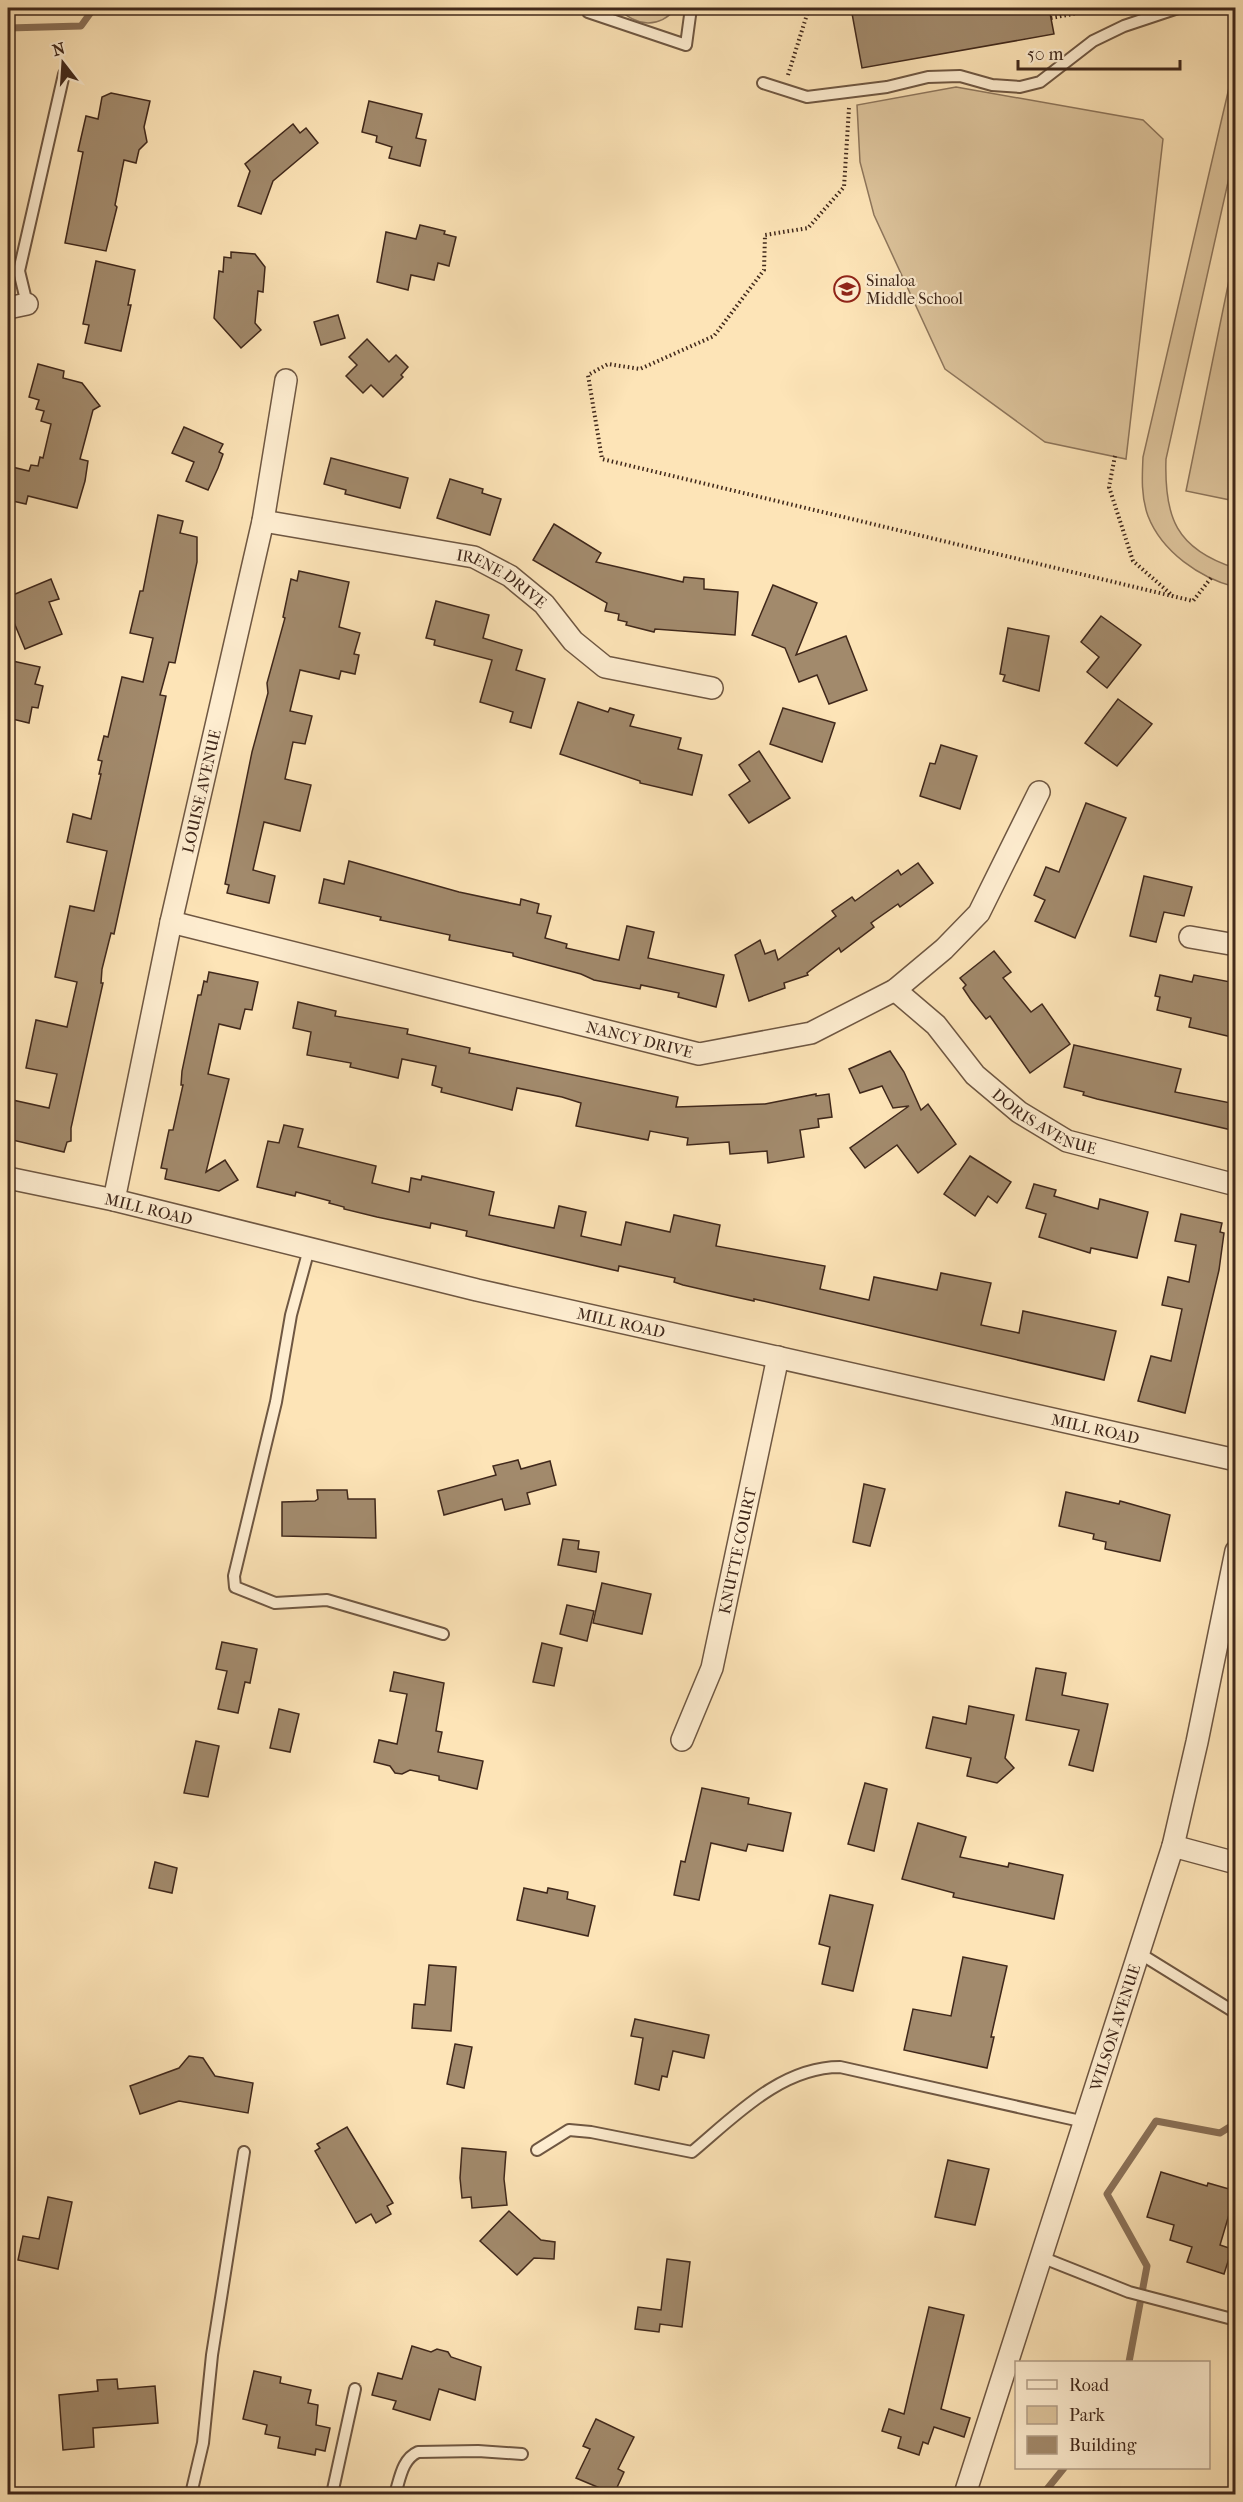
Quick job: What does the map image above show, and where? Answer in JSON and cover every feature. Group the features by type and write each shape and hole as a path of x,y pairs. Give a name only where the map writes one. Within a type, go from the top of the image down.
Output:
{"street":[{"name":"LOUISE AVENUE","path":"114,1200 171,922 263,521 286,380"},
{"name":"IRENE DRIVE","path":"263,521 474,557 510,576 544,604 573,641 605,668 712,688"},
{"name":"NANCY DRIVE","path":"171,922 699,1054 811,1033 895,990 944,949 979,913 1040,792"},
{"path":"1190,937 1236,945"},
{"name":"DORIS AVENUE","path":"895,990 936,1025 975,1075 1019,1112 1067,1141 1236,1185"},
{"name":"MILL ROAD","path":"8,1178 114,1200 477,1290 1236,1460"},
{"name":"KNUTTE COURT","path":"682,1740 712,1668 778,1357"},
{"name":"WILSON AVENUE","path":"965,2494 1173,1846 1236,1551"},
{"path":"1173,1846 1236,1863"}],"lane":[{"path":"589,10 686,45 692,8"},
{"path":"763,83 807,97 849,92 928,77 960,76 992,85 1020,87 1040,82 1094,41 1124,26 1178,8"},
{"path":"17,306 19,271 64,74"},
{"path":"309,1249 291,1315 276,1402 234,1576 235,1587 275,1603 327,1600 443,1634"},
{"path":"1139,1953 1236,2013"},
{"path":"537,2150 569,2130 591,2132 692,2152 761,2093 820,2067 840,2067 1085,2122"},
{"path":"191,2494 203,2443 212,2355 244,2152"},
{"path":"1041,2257 1130,2292 1236,2320"},
{"path":"332,2494 355,2389"},
{"path":"395,2494 405,2464 411,2455 418,2452 478,2451 522,2454"}],"path":[{"path":"783,90 809,8"},
{"path":"1051,18 1105,8 1153,17"},
{"path":"849,92 844,188 808,228 765,235 764,270 714,336 640,369 608,364 588,375 602,459 1193,601 1211,578"},
{"path":"1114,456 1109,487 1134,561 1173,596"}],"green space":[{"path":"617,8 677,8 663,20 648,23 633,19"},
{"path":"1235,62 1235,151 1166,459 1166,480 1171,514 1178,528 1199,551 1235,568 1235,587 1196,570 1172,552 1154,529 1148,516 1142,479 1143,457"},
{"path":"956,87 1143,120 1163,139 1126,459 1045,442 945,369 874,215 860,162 857,105"},
{"path":"1235,251 1235,501 1186,491"}],"building":[{"path":"851,8 1049,8 1054,34 862,68"},
{"path":"111,93 150,101 144,127 147,142 139,150 136,163 124,160 115,205 117,207 106,251 65,243 83,152 78,151 86,116 98,119 102,97"},
{"path":"369,101 422,114 416,138 426,140 420,166 389,158 392,147 376,142 377,136 362,132"},
{"path":"293,124 300,133 306,128 318,143 273,181 261,214 238,206 250,171 245,164"},
{"path":"420,225 445,231 444,234 456,237 449,266 438,263 434,280 411,275 408,290 377,282 386,232 416,239"},
{"path":"231,252 255,254 265,267 263,292 258,291 255,323 261,330 241,348 214,318 219,271 223,272 224,257 231,258"},
{"path":"96,261 135,270 128,305 131,305 121,351 85,343 89,325 83,324"},
{"path":"338,315 345,338 321,345 314,322"},
{"path":"367,339 389,362 396,355 408,367 401,375 403,377 383,397 371,385 363,393 346,376 357,365 349,357"},
{"path":"38,364 64,371 63,378 82,383 100,406 93,410 80,459 88,461 77,508 28,496 26,504 8,500 8,466 29,471 31,465 38,466 40,457 43,458 51,424 41,421 44,411 36,409 39,400 29,397"},
{"path":"184,427 223,444 219,452 223,454 208,490 186,481 194,462 172,453"},
{"path":"331,458 408,478 400,508 345,494 346,490 324,484"},
{"path":"450,479 483,489 482,493 501,499 490,535 437,518"},
{"path":"158,515 183,521 180,533 197,537 197,562 175,663 169,662 160,695 166,696 114,934 111,933 102,969 101,983 103,983 71,1128 71,1141 67,1142 64,1152 8,1139 8,1099 49,1108 57,1074 26,1068 36,1020 67,1027 77,982 55,977 70,906 94,911 107,851 67,842 73,814 91,819 101,774 99,774 102,761 98,760 104,736 108,737 122,677 143,682 153,638 130,633 140,591 143,591"},
{"path":"554,524 601,553 596,562 683,582 684,577 704,579 704,589 738,592 735,635 655,629 654,632 626,625 627,622 618,620 619,614 605,611 607,603 533,560"},
{"path":"299,571 349,582 339,627 360,633 354,654 359,655 355,674 341,671 339,679 300,670 290,711 312,716 305,744 293,742 285,779 311,785 300,831 264,822 253,870 275,876 269,903 227,893 229,885 225,884 252,752 268,693 267,683 285,618 283,617 291,579 297,581"},
{"path":"51,579 59,599 49,602 62,634 25,649 8,608 8,597"},
{"path":"773,585 817,603 796,655 846,636 867,690 829,704 817,675 799,682 785,648 752,635"},
{"path":"436,601 489,615 483,638 522,650 516,670 545,679 531,728 510,722 513,712 480,702 492,660 434,645 435,640 426,638"},
{"path":"1101,616 1141,645 1107,688 1087,672 1099,657 1081,642"},
{"path":"1008,628 1049,636 1039,691 1003,681 1005,675 1000,674"},
{"path":"8,660 40,667 35,684 43,686 38,708 32,707 29,723 8,718"},
{"path":"1118,699 1152,724 1117,766 1085,743"},
{"path":"578,702 608,712 610,708 634,715 630,726 681,738 678,749 702,755 692,795 640,783 640,781 560,754"},
{"path":"783,708 835,723 822,762 770,744"},
{"path":"941,745 977,756 960,809 920,796 930,763 935,764"},
{"path":"759,751 790,798 749,823 729,795 750,781 739,765"},
{"path":"1086,803 1126,818 1075,938 1035,921 1045,900 1034,895 1046,867 1059,872"},
{"path":"349,861 459,892 520,905 521,899 539,904 537,913 551,916 545,938 567,944 566,948 619,960 627,926 654,932 648,958 724,975 716,1007 678,997 679,993 641,985 640,989 594,980 581,974 513,956 513,953 449,940 450,935 380,920 381,917 319,903 324,879 344,884"},
{"path":"918,863 933,883 900,907 898,904 871,923 874,927 841,952 839,948 807,973 808,975 784,983 785,988 749,1001 735,955 760,940 765,954 775,950 778,960 836,916 832,911 852,897 855,901 898,870 901,875"},
{"path":"1144,876 1192,887 1184,916 1164,912 1156,942 1130,936"},
{"path":"994,951 1011,972 1003,978 1031,1012 1042,1004 1070,1044 1030,1073 990,1016 986,1019 971,1000 963,988 966,985 960,978"},
{"path":"209,972 258,982 252,1010 245,1009 240,1029 219,1024 208,1074 229,1079 206,1172 225,1160 238,1180 219,1191 165,1179 167,1169 161,1168 169,1130 173,1130 183,1085 181,1085 182,1071 198,995 201,995"},
{"path":"1160,975 1192,982 1194,975 1236,983 1236,1038 1189,1027 1191,1018 1157,1010 1160,997 1155,996"},
{"path":"298,1002 336,1011 335,1016 408,1029 407,1034 470,1048 469,1053 678,1097 676,1107 765,1104 816,1094 816,1096 829,1094 832,1117 818,1119 819,1127 800,1130 804,1157 768,1163 767,1151 730,1154 729,1142 687,1145 688,1138 650,1131 648,1140 576,1126 581,1103 562,1097 517,1088 512,1110 441,1092 442,1088 432,1085 436,1066 402,1059 398,1078 350,1067 351,1063 307,1055 311,1032 293,1028"},
{"path":"1074,1045 1181,1069 1175,1092 1236,1104 1236,1131 1097,1099 1083,1095 1084,1092 1064,1087"},
{"path":"890,1051 904,1072 921,1110 928,1104 956,1144 918,1173 897,1145 865,1168 850,1148 909,1106 893,1108 882,1086 860,1093 849,1069"},
{"path":"284,1125 303,1129 298,1147 376,1166 372,1183 409,1192 411,1178 421,1180 422,1176 494,1192 489,1215 554,1228 559,1206 586,1212 581,1236 621,1245 626,1222 670,1232 674,1215 720,1225 716,1246 825,1266 820,1289 869,1300 874,1277 937,1290 941,1273 991,1283 981,1325 1019,1333 1023,1311 1116,1331 1104,1380 754,1299 754,1301 683,1285 674,1282 675,1278 619,1266 618,1271 466,1236 467,1231 431,1223 430,1228 377,1217 344,1209 344,1207 329,1203 330,1201 296,1192 295,1196 257,1187 268,1141 279,1143"},
{"path":"970,1156 1011,1182 997,1203 988,1196 975,1216 944,1194"},
{"path":"1034,1184 1056,1190 1054,1196 1098,1209 1100,1199 1148,1212 1137,1258 1091,1248 1090,1253 1039,1237 1046,1214 1026,1208"},
{"path":"1181,1214 1222,1223 1220,1232 1224,1233 1219,1270 1185,1413 1138,1401 1151,1356 1171,1361 1182,1309 1162,1305 1168,1277 1189,1282 1196,1245 1175,1241"},
{"path":"518,1460 521,1469 550,1461 556,1485 527,1493 530,1504 505,1510 502,1499 444,1515 438,1491 496,1475 493,1466"},
{"path":"864,1484 885,1489 870,1546 853,1542"},
{"path":"317,1490 347,1490 348,1499 375,1499 376,1538 282,1536 282,1502 315,1501 318,1499"},
{"path":"1066,1492 1119,1504 1120,1501 1170,1515 1160,1561 1105,1549 1106,1542 1093,1539 1094,1534 1059,1526"},
{"path":"563,1539 579,1541 578,1549 599,1552 596,1572 558,1565"},
{"path":"602,1583 651,1594 642,1634 593,1623"},
{"path":"567,1605 594,1611 587,1641 560,1634"},
{"path":"222,1642 257,1649 250,1683 245,1682 238,1713 218,1709 227,1671 216,1669"},
{"path":"542,1643 562,1648 554,1686 533,1682"},
{"path":"1036,1668 1066,1673 1062,1695 1108,1704 1093,1771 1069,1765 1079,1730 1026,1720"},
{"path":"394,1672 444,1683 436,1731 442,1732 438,1752 483,1761 477,1789 439,1780 439,1776 410,1770 402,1774 395,1773 390,1766 374,1762 379,1740 397,1744 407,1694 390,1691"},
{"path":"969,1706 1014,1715 1005,1758 1014,1768 997,1783 967,1776 971,1758 926,1748 933,1717 966,1724"},
{"path":"279,1709 299,1714 290,1752 270,1748"},
{"path":"196,1741 219,1746 208,1797 184,1793"},
{"path":"865,1783 887,1789 874,1851 848,1844"},
{"path":"702,1788 749,1798 748,1804 791,1813 783,1851 748,1844 746,1851 711,1843 699,1900 674,1895 681,1861 685,1862"},
{"path":"918,1823 966,1837 960,1857 1008,1867 1009,1863 1063,1875 1054,1919 953,1897 954,1893 902,1879"},
{"path":"155,1862 177,1868 172,1893 149,1888"},
{"path":"524,1888 547,1893 548,1888 568,1892 567,1899 595,1906 588,1936 517,1920"},
{"path":"830,1895 873,1905 853,1991 822,1984 830,1947 819,1944"},
{"path":"963,1957 1007,1966 991,2037 994,2037 987,2068 904,2050 913,2009 951,2016"},
{"path":"429,1965 456,1967 451,2031 412,2028 414,2004 425,2005"},
{"path":"635,2019 709,2035 704,2058 673,2051 667,2077 662,2076 659,2090 635,2084 643,2038 631,2036"},
{"path":"455,2044 472,2047 464,2088 447,2084"},
{"path":"189,2056 203,2058 215,2076 253,2083 248,2113 179,2101 140,2114 130,2086 179,2068"},
{"path":"347,2127 393,2203 387,2206 391,2214 376,2223 371,2214 356,2223 315,2151 320,2148 317,2144"},
{"path":"462,2148 506,2152 504,2179 507,2205 472,2208 471,2197 462,2198 460,2178"},
{"path":"948,2160 989,2169 975,2225 935,2217"},
{"path":"1161,2172 1207,2186 1208,2183 1236,2191 1220,2245 1232,2249 1224,2274 1187,2262 1192,2247 1170,2240 1174,2225 1147,2217"},
{"path":"48,2197 72,2202 58,2269 18,2260 23,2236 39,2239"},
{"path":"509,2211 541,2240 555,2242 554,2259 534,2258 517,2275 480,2241"},
{"path":"667,2259 690,2262 682,2327 660,2324 659,2332 635,2329 638,2307 661,2310"},
{"path":"929,2307 964,2315 941,2409 970,2418 964,2437 934,2427 928,2444 923,2442 919,2455 898,2448 901,2437 882,2431 889,2409 904,2414"},
{"path":"412,2346 431,2352 437,2349 448,2352 451,2357 481,2367 475,2400 439,2389 430,2420 393,2409 396,2401 372,2395 378,2373 402,2379"},
{"path":"254,2371 281,2377 280,2383 311,2390 308,2403 318,2405 316,2425 330,2428 325,2451 316,2449 315,2455 278,2448 280,2437 265,2434 267,2425 243,2419"},
{"path":"117,2379 118,2389 155,2386 158,2423 93,2428 94,2447 63,2450 59,2395 98,2391 97,2380"},
{"path":"596,2419 634,2437 618,2469 624,2472 614,2494 576,2478 590,2449 583,2446"}],"waterway":[{"path":"8,28 81,26 94,8"},
{"path":"1129,2361 1147,2266 1107,2194 1156,2121 1220,2133 1236,2123"},
{"path":"1043,2494 1063,2469"}],"place":[{"name":"Sinaloa Middle School","path":"847,289"}]}
